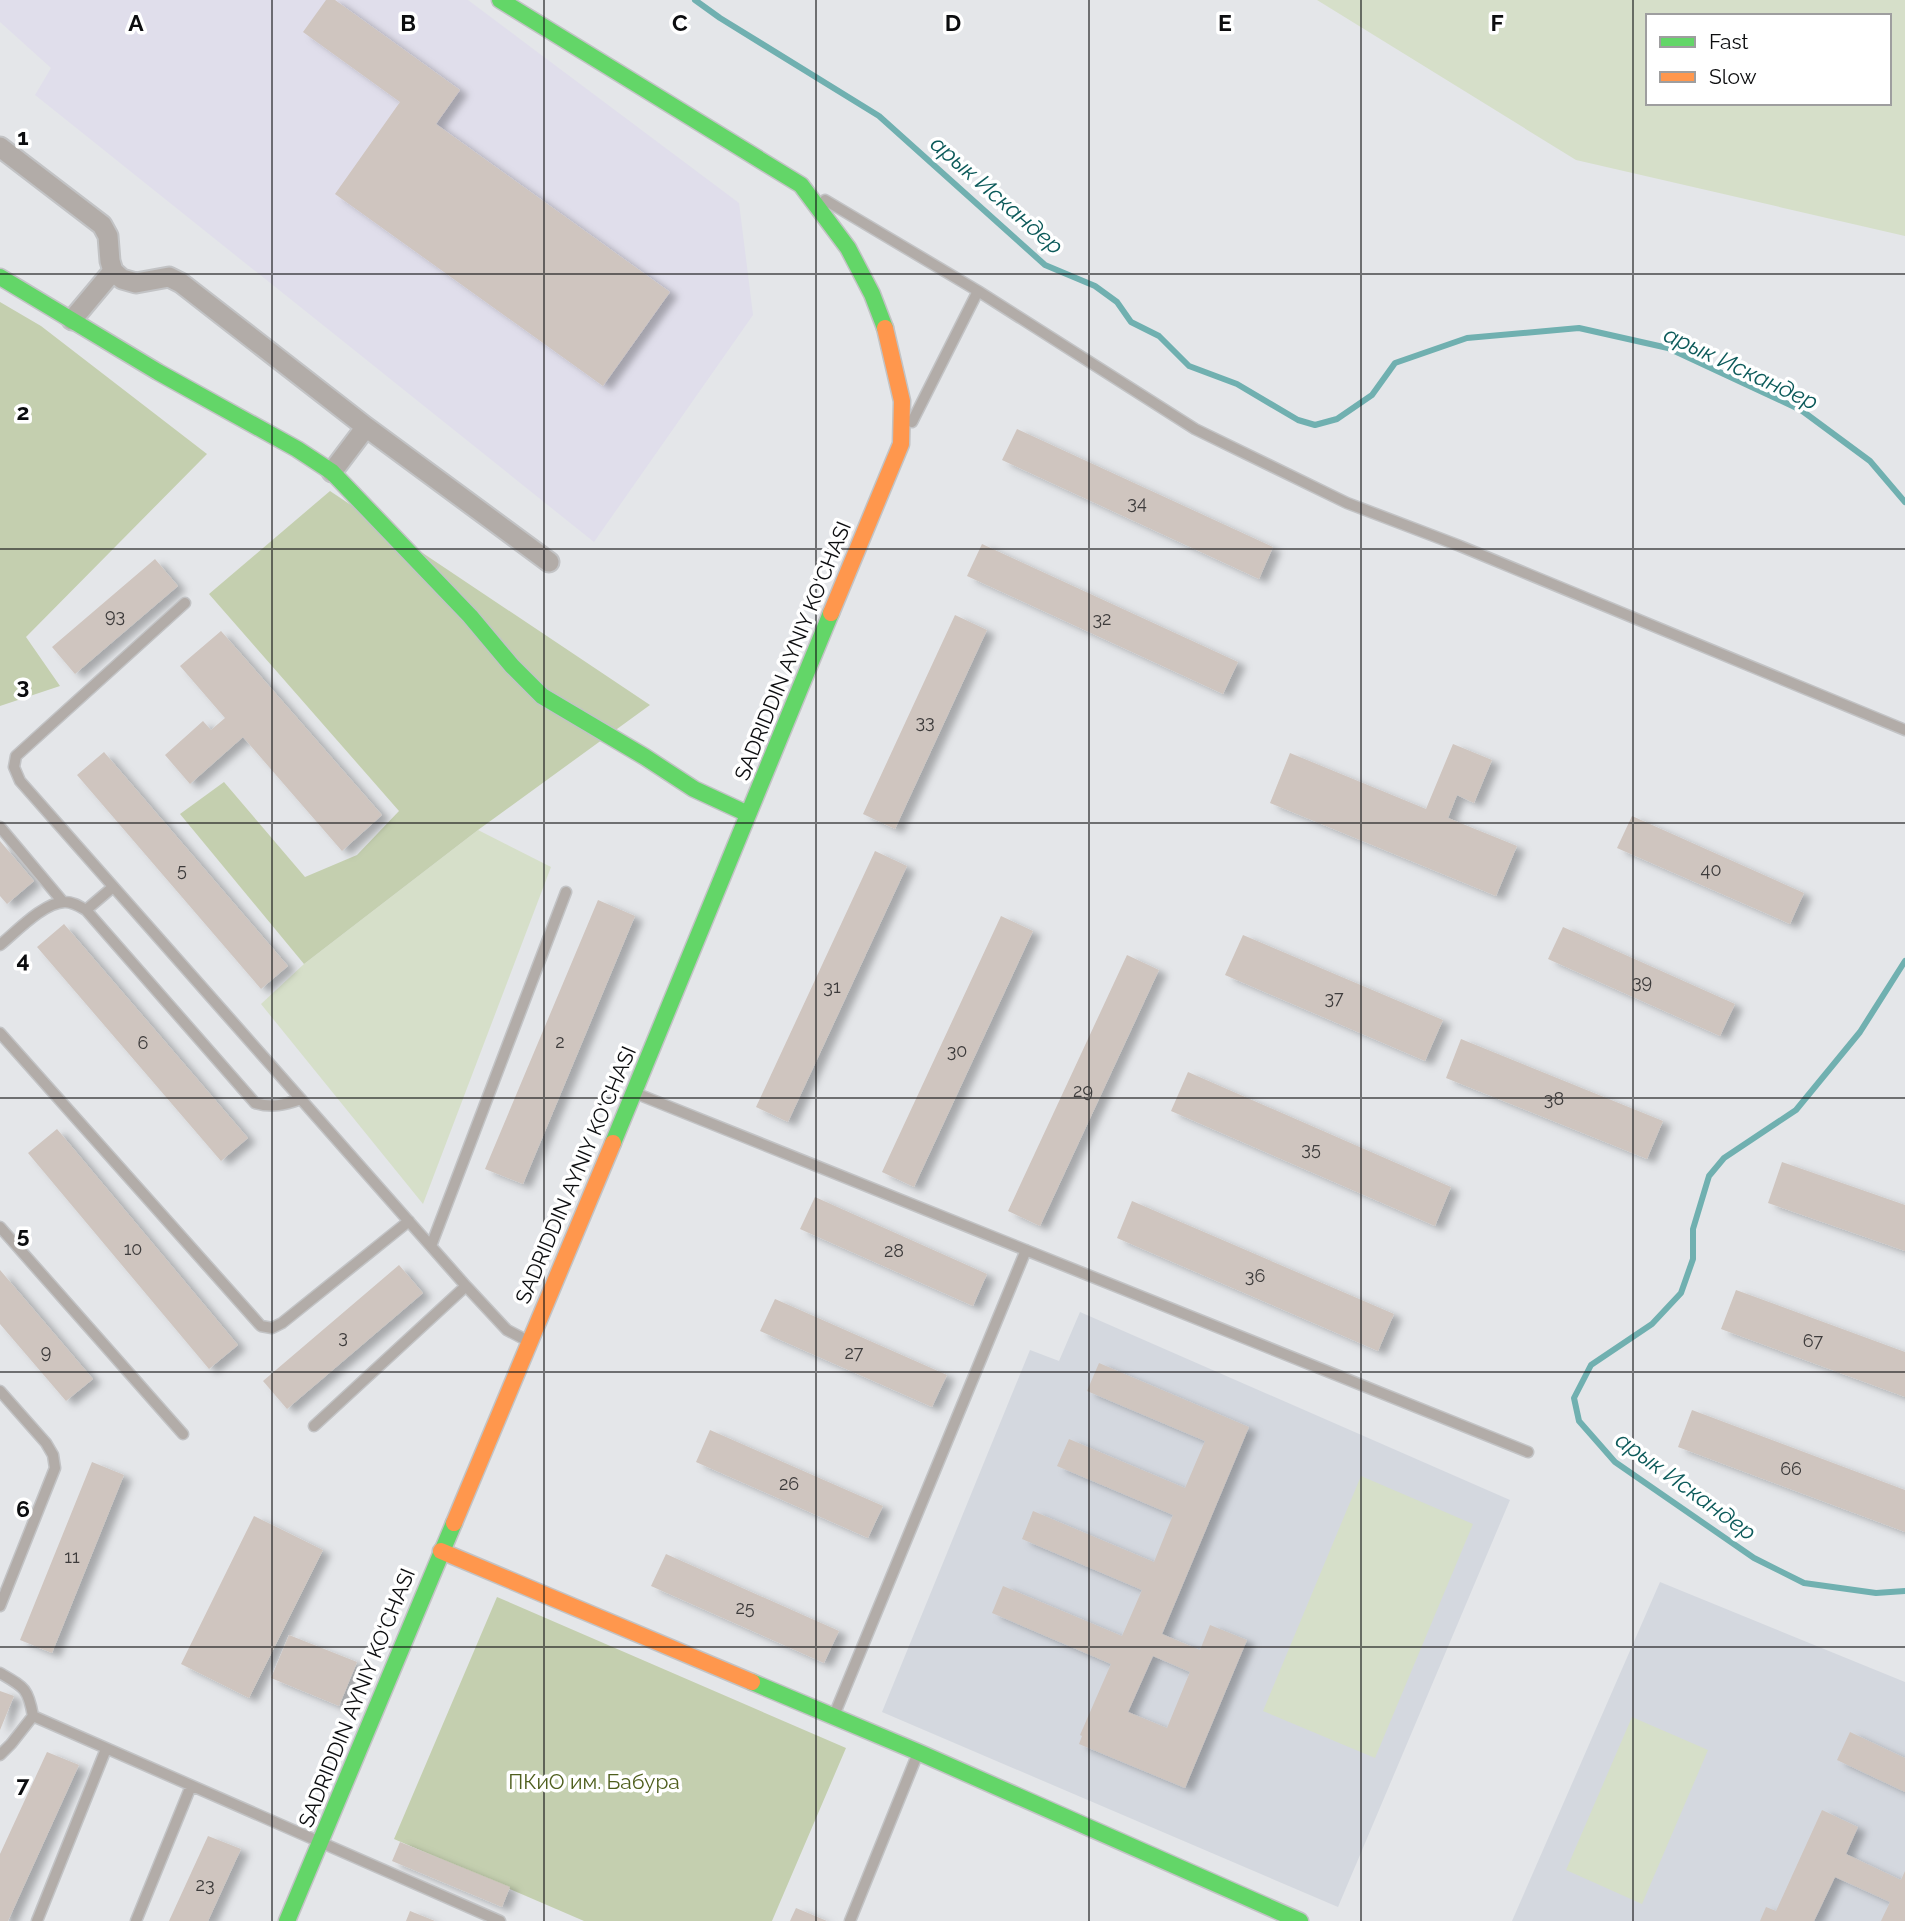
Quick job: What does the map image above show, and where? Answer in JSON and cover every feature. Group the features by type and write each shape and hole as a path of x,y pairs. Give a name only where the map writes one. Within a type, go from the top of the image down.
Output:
{"street":[{"name":"SADRIDDIN AYNIY KO‘CHASI","path":"287,1921 634,1092 901,444 903,410 898,377 891,342 879,309 865,276 847,245 826,214 801,185 500,0"},
{"path":"0,147 102,225 108,236 113,271 122,279 136,283 169,277 181,283 366,427 549,562"},
{"path":"72,320 113,271"},
{"path":"0,277 158,372 297,449 332,472 470,616 512,666 542,696 694,789 748,814"},
{"path":"332,472 366,427"},
{"path":"441,1551 918,1752 1300,1921"}],"lane":[{"path":"801,185 978,291 1195,429 1347,503 1460,546 1905,730"},
{"path":"901,444 978,291"},
{"path":"185,603 16,755 14,767 20,780 431,1247 507,1330 529,1341"},
{"path":"0,827 64,902"},
{"path":"86,910 113,887"},
{"path":"431,1247 566,892"},
{"path":"0,945 51,905 64,902 75,904 86,910 255,1103 268,1107 282,1106 300,1099"},
{"path":"0,1032 261,1326 272,1328 282,1323 409,1221"},
{"path":"634,1092 1528,1452"},
{"path":"0,1227 183,1434"},
{"path":"833,1717 1026,1250"},
{"path":"314,1426 467,1286"},
{"path":"0,1391 47,1443 55,1468 0,1606"},
{"path":"0,1673 23,1686 30,1699 33,1716 0,1755"},
{"path":"33,1716 488,1919 500,1921"},
{"path":"37,1921 106,1749"},
{"path":"850,1921 918,1752"},
{"path":"136,1921 191,1786"}],"shaded area":[{"path":"0,0 468,0 739,203 753,315 594,542 35,95 51,68 0,22"},
{"path":"1080,1312 1510,1500 1338,1907 882,1712 1030,1350 1059,1361"},
{"path":"1660,1582 1905,1682 1905,1921 1512,1921"}],"green space":[{"path":"1317,0 1905,0 1905,236 1576,160"},
{"path":"0,302 41,326 207,454 26,637 60,686 0,706"},
{"path":"330,491 650,705 478,830 304,964 180,814 224,782 305,877 357,855 399,811 209,594"},
{"path":"478,830 551,867 423,1204 261,1004 304,964"},
{"path":"1361,1476 1473,1524 1375,1758 1263,1711"},
{"name":"ПКиО им. Бабура","path":"497,1597 846,1748 772,1921 584,1921 394,1839"},
{"path":"1632,1717 1708,1750 1642,1904 1566,1870"}],"building":[{"path":"326,0 335,0 460,90 436,124 670,292 603,386 335,194 400,102 303,32"},
{"path":"1017,429 1273,547 1259,579 1002,460"},
{"path":"982,544 1238,662 1223,694 967,576"},
{"path":"155,559 178,586 75,674 52,647"},
{"path":"955,615 987,630 895,829 863,814"},
{"path":"221,631 382,815 342,851 243,737 190,784 165,755 203,721 211,730 225,718 180,666"},
{"path":"1453,744 1492,760 1474,803 1457,795 1448,818 1517,846 1496,896 1270,803 1290,753 1426,809"},
{"path":"104,752 288,966 261,989 77,775"},
{"path":"1632,816 1804,893 1790,924 1617,848"},
{"path":"0,841 34,881 7,904 0,896"},
{"path":"875,851 907,866 788,1122 756,1107"},
{"path":"598,900 635,916 523,1184 485,1169"},
{"path":"1001,916 1033,931 914,1187 882,1172"},
{"path":"64,924 248,1138 221,1161 37,947"},
{"path":"1563,927 1735,1004 1720,1036 1548,959"},
{"path":"1243,935 1443,1020 1425,1061 1225,975"},
{"path":"1127,955 1159,970 1040,1226 1008,1211"},
{"path":"1461,1039 1663,1121 1647,1159 1446,1078"},
{"path":"1188,1072 1451,1187 1435,1226 1171,1111"},
{"path":"57,1129 238,1345 209,1369 28,1153"},
{"path":"1782,1162 1905,1205 1905,1251 1768,1203"},
{"path":"815,1197 987,1274 973,1306 800,1229"},
{"path":"1132,1201 1394,1314 1378,1351 1117,1238"},
{"path":"399,1265 423,1293 287,1409 263,1381"},
{"path":"0,1270 93,1379 66,1401 0,1324"},
{"path":"1736,1290 1905,1352 1905,1397 1721,1329"},
{"path":"775,1299 947,1375 932,1407 760,1331"},
{"path":"1099,1363 1249,1427 1162,1634 1200,1650 1210,1625 1247,1640 1185,1788 1079,1744 1080,1735 1111,1664 992,1613 1003,1586 1122,1636 1142,1590 1022,1539 1033,1511 1154,1562 1173,1515 1057,1466 1069,1439 1185,1488 1205,1441 1087,1391","holes":["1153,1656 1190,1672 1167,1728 1128,1712"]},
{"path":"1692,1410 1905,1490 1905,1532 1678,1447"},
{"path":"710,1430 883,1506 868,1538 696,1462"},
{"path":"92,1462 124,1475 52,1653 20,1640"},
{"path":"254,1516 323,1550 249,1698 181,1664"},
{"path":"666,1554 839,1631 824,1663 651,1586"},
{"path":"289,1635 357,1662 339,1706 271,1678"},
{"path":"0,1691 14,1696 0,1730"},
{"path":"1850,1732 1905,1758 1905,1792 1837,1760"},
{"path":"47,1752 79,1765 8,1921 0,1921 0,1854"},
{"path":"1822,1810 1858,1827 1846,1854 1901,1880 1905,1871 1905,1921 1881,1921 1890,1902 1835,1877 1814,1921 1760,1921 1766,1907 1776,1911"},
{"path":"208,1836 241,1849 208,1921 169,1921"},
{"path":"400,1842 510,1887 502,1907 392,1861"},
{"path":"796,1908 827,1921 790,1921"},
{"path":"410,1911 435,1921 406,1921"}],"waterway":[{"name":"арык Искандер","path":"695,0 879,116 1045,265 1095,286 1117,302 1131,322 1159,336 1189,366 1237,384 1298,420 1315,425 1337,419 1372,395 1395,363 1467,338 1579,328 1668,348 1801,410 1870,461 1905,502"},
{"name":"арык Искандер","path":"1905,961 1860,1032 1796,1110 1724,1158 1709,1176 1693,1229 1693,1259 1681,1293 1652,1324 1591,1365 1574,1398 1579,1421 1615,1462 1754,1558 1804,1583 1876,1593 1905,1591"}],"traffic: fast":[{"path":"500,0 801,185 848,248 872,294 885,328"},
{"path":"0,277 158,372 297,449 332,472 470,616 512,666 542,696 694,789 748,814"},
{"path":"613,1143 831,613"},
{"path":"287,1921 454,1523"},
{"path":"752,1682 918,1752 1300,1921"}],"traffic: slow":[{"path":"831,613 901,444 902,401 885,328"},
{"path":"454,1523 613,1143"},
{"path":"441,1551 752,1682"}]}
